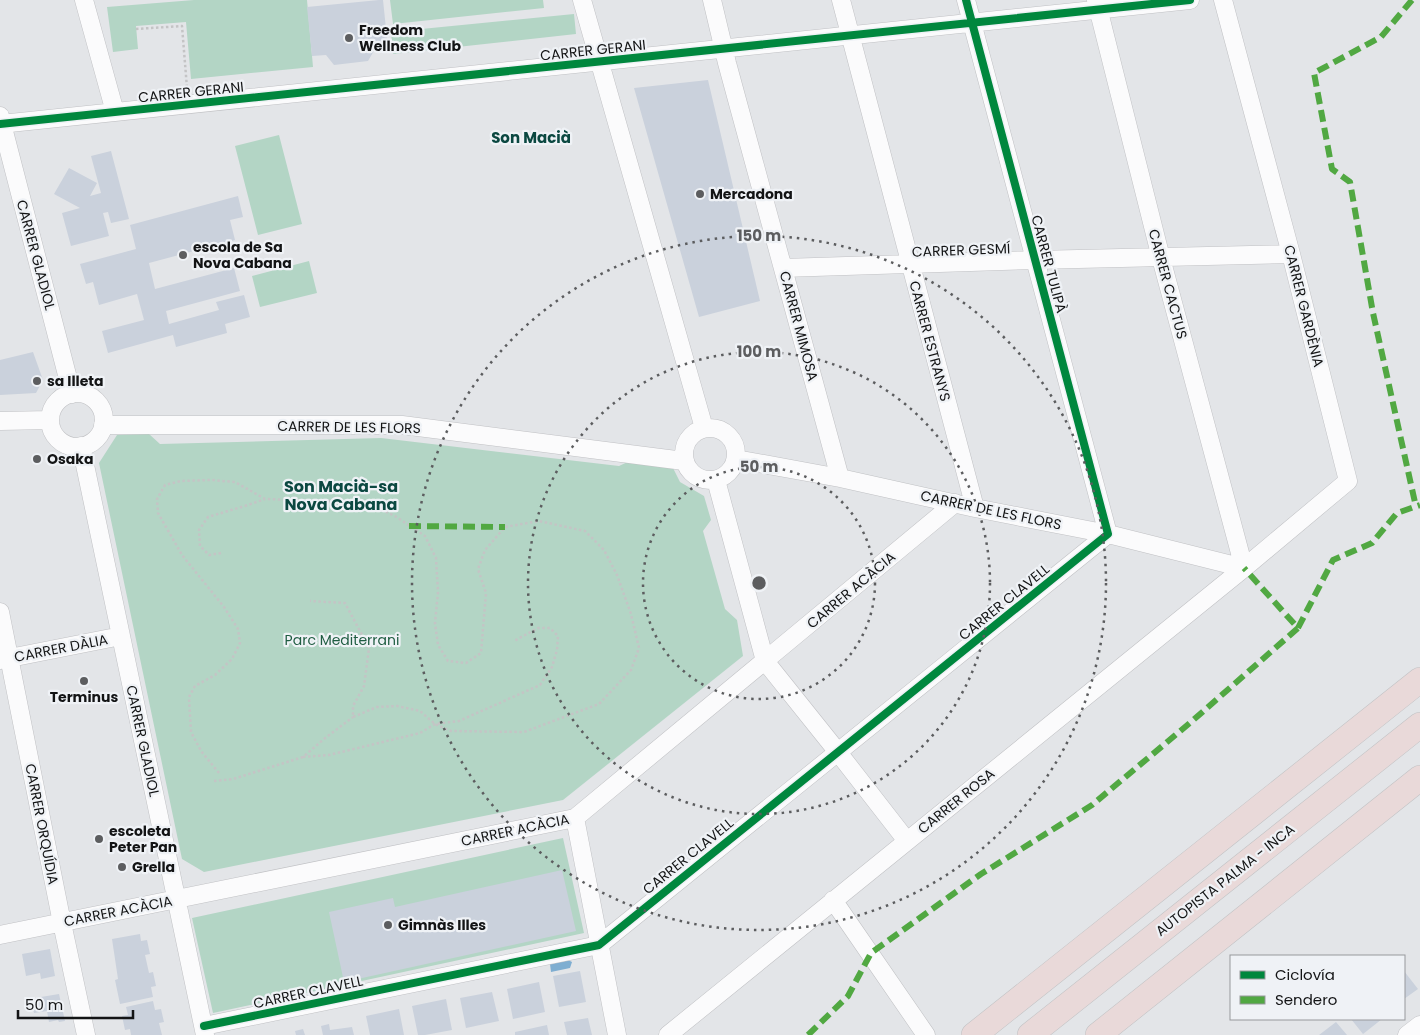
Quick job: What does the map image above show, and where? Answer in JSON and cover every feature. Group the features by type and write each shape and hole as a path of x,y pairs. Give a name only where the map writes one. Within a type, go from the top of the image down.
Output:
{"highway":[{"path":"974,1035 1420,680"},
{"name":"AUTOPISTA PALMA - INCA","path":"1030,1035 1420,725"},
{"path":"1098,1035 1420,778"}],"street":[{"path":"85,0 115,112"},
{"path":"582,0 704,428"},
{"name":"CARRER MIMOSA","path":"712,0 840,478"},
{"name":"CARRER ESTRANYS","path":"841,0 975,508"},
{"name":"CARRER TULIPÀ","path":"966,0 1108,534"},
{"name":"CARRER GERANI","path":"1,122 189,105 973,23 1097,5 1190,0"},
{"name":"CARRER GARDÈNIA","path":"1223,0 1291,254 1348,481 1244,568"},
{"name":"CARRER CACTUS","path":"1097,5 1161,258 1244,568"},
{"name":"CARRER GLADIOL","path":"1,122 72,394"},
{"name":"CARRER GESMÍ","path":"783,268 1291,254"},
{"path":"72,394 87,395 100,407 104,416 103,425 98,437 90,443 81,446 71,446 62,443 55,437 51,428 50,420 56,402 72,394"},
{"path":"0,421 50,420"},
{"name":"CARRER DE LES FLORS","path":"103,425 402,425 684,460"},
{"path":"704,428 719,429 733,441 736,459 731,470 724,476 716,480 702,480 694,476 688,469 683,455 684,446 688,438 695,432 704,428"},
{"name":"CARRER GLADIOL","path":"81,446 204,1031"},
{"name":"CARRER DE LES FLORS","path":"736,459 840,478 975,508 1108,534 1244,568"},
{"path":"716,480 764,661 907,841"},
{"name":"CARRER ACÀCIA","path":"0,935 575,818 955,503"},
{"name":"CARRER CLAVELL","path":"204,1031 599,945 1108,534"},
{"name":"CARRER ROSA","path":"668,1035 1244,568"},
{"name":"CARRER ORQUÍDIA","path":"0,612 5,659 86,1035"},
{"name":"CARRER DÀLIA","path":"5,659 121,636"},
{"path":"575,818 617,1035"},
{"path":"833,900 926,1035"},
{"path":"1407,1035 1420,1025"}],"path":[{"path":"136,29 182,26 189,105"},
{"path":"219,773 201,751 191,732 189,698 195,686 215,675 232,660 240,643 238,629 224,607 182,555 158,513 157,499 165,485 181,481 211,480 235,482 266,498 364,502 395,516 425,536 436,558 438,592 435,623 438,645 448,661 466,663 481,653 486,593 478,569 485,550 505,527 539,521 585,531 604,550 617,574 631,614 639,648 631,670 599,704 524,732 451,731 435,724 420,711 397,706 377,708 353,717 303,757"},
{"path":"221,554 209,555 200,546 199,530 208,517 248,506 266,498"},
{"path":"310,601 345,603 370,648 364,686 353,706 353,717"},
{"path":"214,781 233,779 303,757 329,755 420,733 435,724 459,720 540,685 552,667 557,650 558,636 550,628 538,628 514,641"}],"green space":[{"path":"194,0 307,0 313,67 191,79 186,22 136,26 138,49 113,52 107,7"},
{"path":"390,0 543,0 544,8 393,24"},
{"path":"574,14 576,34 393,54 391,32"},
{"path":"279,135 302,224 258,235 235,146"},
{"path":"309,261 317,293 260,307 252,276"},
{"name":"Parc Mediterrani","path":"149,434 160,444 381,438 619,466 634,459 672,466 680,482 704,496 711,520 703,531 725,609 737,620 743,656 563,800 204,872 182,859 99,463 117,435"},
{"name":"Gimnàs Illes","path":"563,838 584,933 213,1013 192,918"}],"water":[{"path":"568,960 572,962 570,968 551,972 550,964"}],"building":[{"name":"Freedom Wellness Club","path":"383,0 388,48 375,49 368,61 334,65 326,55 312,56 307,7"},
{"name":"Mercadona","path":"708,80 760,301 699,317 634,88"},
{"path":"111,151 129,219 111,223 108,212 103,213 109,236 71,246 62,213 80,208 54,194 69,168 97,183 90,196 101,193 91,156"},
{"path":"238,196 243,217 230,220 235,240 149,263 155,289 234,268 240,291 166,311 169,324 219,310 216,302 244,295 250,317 225,324 227,333 176,347 173,335 108,353 102,331 144,320 137,294 99,305 93,282 86,284 80,264 136,249 130,225"},
{"path":"33,352 43,380 36,393 0,395 0,360"},
{"path":"562,870 576,931 344,982 329,912 393,898 395,907"},
{"path":"140,934 141,941 147,940 150,954 145,955 149,973 153,972 156,986 151,987 153,997 120,1004 115,980 118,979 112,939"},
{"path":"50,949 55,976 41,979 40,973 26,976 22,954"},
{"path":"580,971 586,1002 559,1007 553,976"},
{"path":"1405,972 1418,989 1405,998"},
{"path":"539,982 545,1012 513,1019 507,989"},
{"path":"492,992 499,1021 466,1028 460,998"},
{"path":"59,994 65,1021 49,1022 47,1011 34,1013 31,1001"},
{"path":"446,999 452,1030 418,1035 412,1006"},
{"path":"153,1001 155,1010 161,1009 164,1022 159,1023 162,1035 131,1035 130,1029 125,1030 122,1016 128,1015 126,1007"},
{"path":"399,1009 404,1035 370,1035 366,1016"},
{"path":"588,1018 592,1035 567,1035 564,1022"},
{"path":"1352,1020 1381,1020 1363,1034"},
{"path":"1336,1022 1347,1035 1319,1035"},
{"path":"329,1024 330,1030 352,1027 354,1035 323,1035 321,1026"},
{"path":"547,1025 549,1035 515,1035 515,1032"},
{"path":"303,1029 305,1035 296,1035 295,1031"}],"marked path":[{"path":"1412,0 1381,37 1314,73 1332,169 1350,182 1373,313 1416,507"},
{"path":"1298,628 1333,560 1372,543 1397,513 1420,505"},
{"path":"409,526 505,527"},
{"path":"808,1035 848,996 871,953 981,874 1092,805 1191,722 1298,628 1244,568"}],"cycle path":[{"path":"204,1026 599,945 1108,534 966,0"},
{"path":"0,124 1190,0"}],"place":[{"name":"Freedom Wellness Club","path":"349,38"},
{"name":"Mercadona","path":"700,194"},
{"name":"escola de Sa Nova Cabana","path":"183,255"},
{"name":"sa Illeta","path":"37,381"},
{"name":"Osaka","path":"37,459"},
{"name":"Terminus","path":"84,681"},
{"name":"escoleta Peter Pan","path":"99,839"},
{"name":"Grella","path":"122,867"},
{"name":"Gimnàs Illes","path":"388,925"}],"district":[{"name":"Son Macià","path":"531,137"},
{"name":"Son Macià-sa Nova Cabana","path":"341,495"}]}
